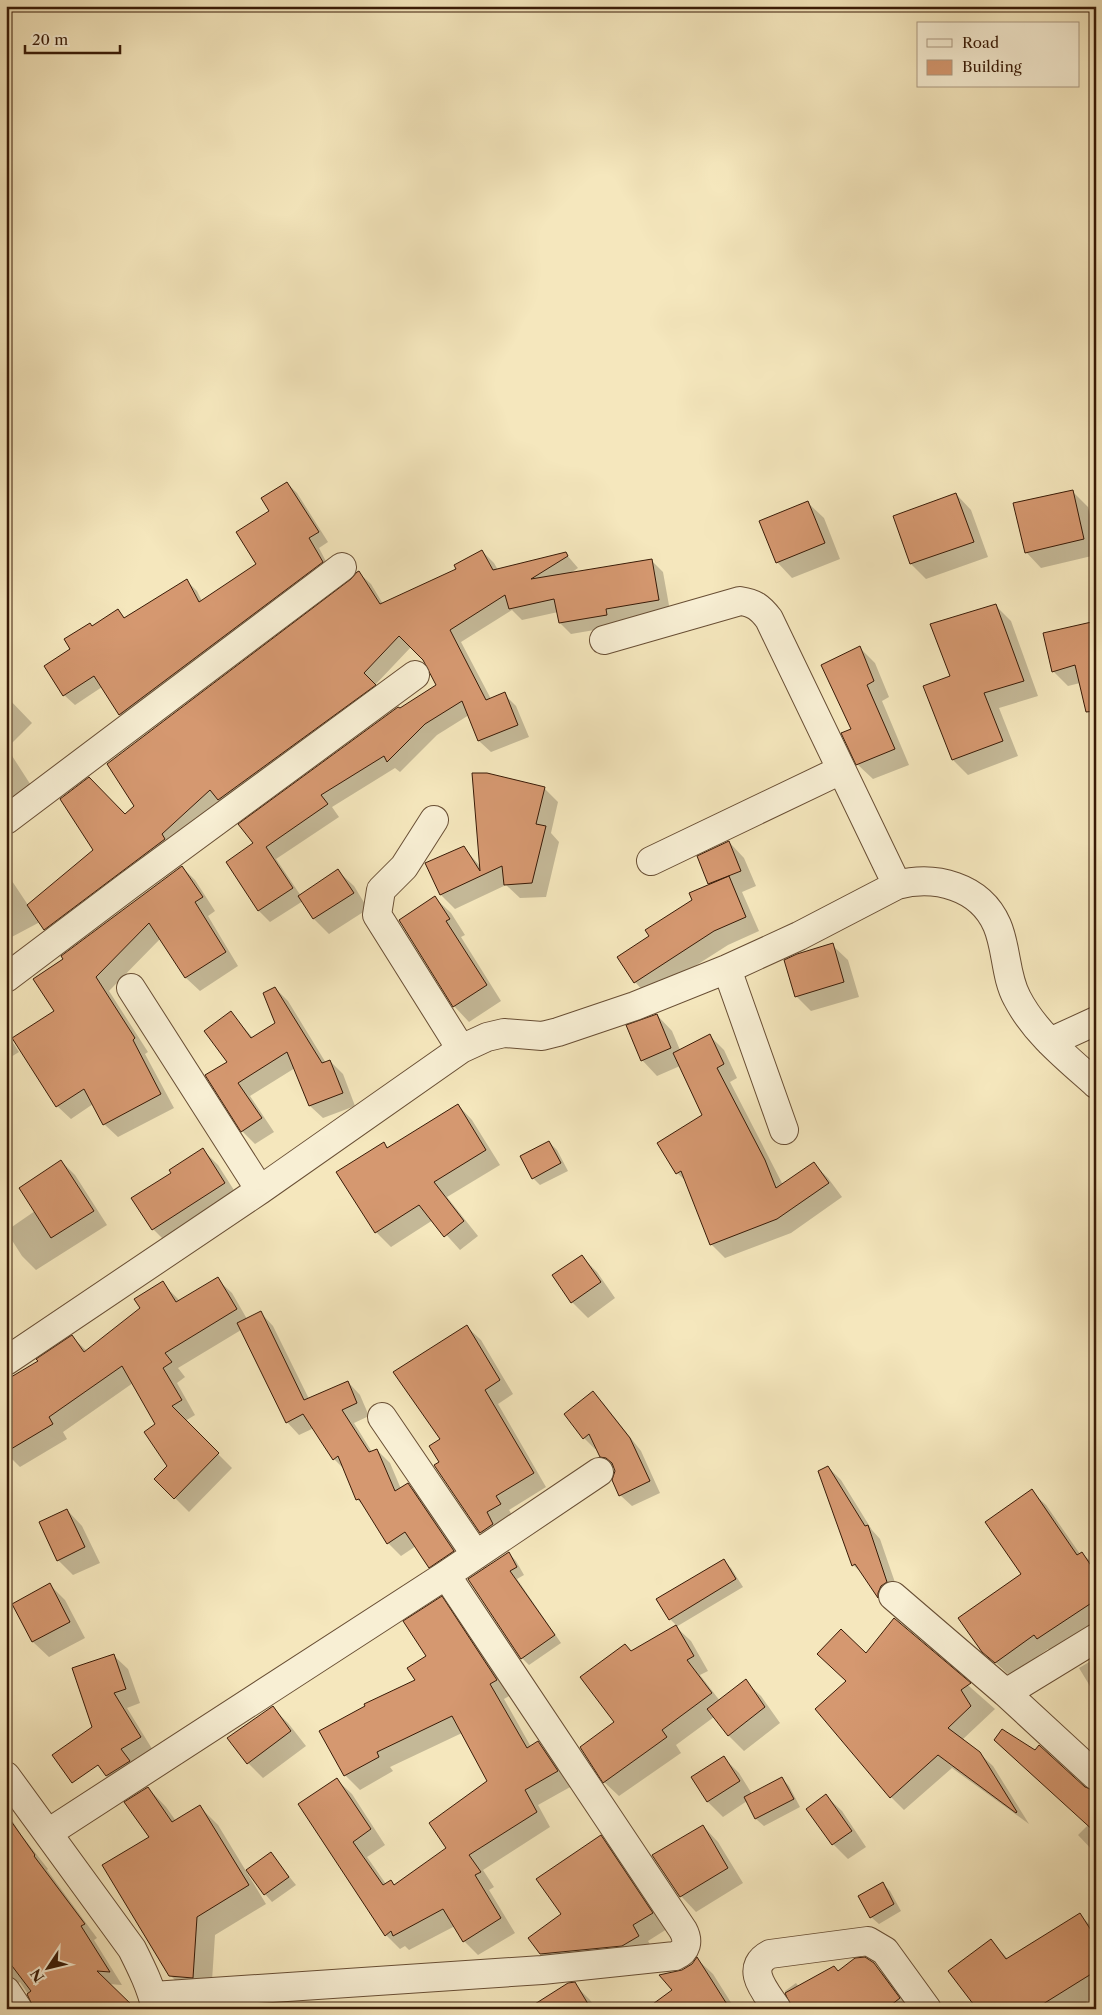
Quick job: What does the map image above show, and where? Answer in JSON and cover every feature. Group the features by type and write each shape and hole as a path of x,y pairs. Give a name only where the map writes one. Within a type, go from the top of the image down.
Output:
{"street":[{"path":"6,820 342,567"},
{"path":"604,640 740,601 752,602 762,609 769,619 897,886"},
{"path":"6,978 136,880 415,676"},
{"path":"651,861 842,770"},
{"path":"434,820 404,867 381,890 377,915 461,1049"},
{"path":"6,1361 260,1190 461,1049 504,1033 542,1036 635,1006 727,969 799,936 897,886 912,881 928,881 960,887 975,896 987,908 997,925 1016,997 1028,1017 1050,1042 1096,1084"},
{"path":"727,969 784,1130"},
{"path":"131,988 260,1190"},
{"path":"1050,1042 1096,1021"},
{"path":"382,1417 476,1555"},
{"path":"48,1832 446,1575 599,1472"},
{"path":"6,1776 132,1950 144,1972 154,2002 542,1970 675,1956 683,1951 687,1941 683,1930 446,1575"},
{"path":"893,1596 1006,1693 1096,1776"},
{"path":"1006,1693 1096,1638"},
{"path":"777,2009 758,1978 758,1963 763,1957 770,1954 868,1941 877,1945 888,1955 927,2009"},
{"path":"6,1991 18,2009"}],"building":[{"path":"287,482 319,532 309,538 323,562 119,715 94,676 63,696 44,666 70,649 64,639 90,623 92,626 118,609 124,618 187,579 199,602 256,564 236,532 269,511 261,498"},
{"path":"1073,490 1084,539 1025,553 1013,503"},
{"path":"956,493 974,542 910,564 893,516"},
{"path":"808,501 825,543 776,563 759,521"},
{"path":"482,550 493,570 566,552 568,556 531,579 652,559 659,600 606,609 607,615 559,623 554,599 509,609 505,595 450,630 486,700 505,692 518,725 478,741 462,701 425,724 387,762 384,756 321,795 328,804 266,847 293,888 258,911 226,862 253,843 238,824 398,707 400,708 436,685 423,660 399,636 364,673 376,685 218,800 210,790 162,834 165,839 44,930 27,905 93,850 60,799 89,777 125,814 134,806 107,764 351,579 357,572 359,571 380,604 456,569 454,565"},
{"path":"996,604 1024,681 984,693 1003,741 952,760 923,686 950,676 930,624"},
{"path":"1096,621 1096,711 1086,712 1075,665 1052,672 1043,633"},
{"path":"860,646 874,681 867,685 895,749 856,765 841,733 851,729 821,665"},
{"path":"472,773 487,773 545,787 536,824 546,826 532,883 504,885 502,866 440,895 425,863 464,846 480,871"},
{"path":"729,841 741,871 708,884 697,856"},
{"path":"182,866 203,897 195,902 226,952 185,978 149,923 96,977 135,1038 133,1040 161,1094 103,1125 84,1089 56,1107 12,1038 54,1011 33,979 63,959 61,956"},
{"path":"338,869 354,893 313,919 298,896"},
{"path":"729,876 746,917 714,931 634,983 617,957 649,936 645,930 692,900 689,893"},
{"path":"435,896 450,919 446,921 487,985 453,1007 399,920"},
{"path":"833,943 844,982 795,997 784,960"},
{"path":"275,987 322,1063 330,1060 343,1093 309,1106 287,1052 238,1083 262,1118 241,1132 205,1075 227,1062 204,1031 231,1011 251,1038 275,1023 263,993"},
{"path":"657,1014 671,1048 641,1061 626,1025"},
{"path":"710,1034 724,1064 717,1068 765,1160 776,1188 814,1162 829,1183 777,1219 710,1245 681,1171 676,1174 657,1143 702,1115 673,1053"},
{"path":"458,1104 486,1150 434,1182 464,1221 444,1237 419,1205 375,1233 336,1172 384,1142 387,1148"},
{"path":"549,1141 561,1163 532,1179 520,1156"},
{"path":"203,1148 225,1183 152,1230 131,1198 171,1173 169,1170"},
{"path":"61,1160 94,1211 51,1238 19,1188"},
{"path":"582,1255 601,1282 571,1303 552,1275"},
{"path":"218,1277 237,1309 165,1353 172,1362 163,1368 182,1400 172,1406 219,1453 174,1499 154,1479 167,1466 144,1432 155,1424 122,1366 49,1417 53,1424 6,1452 6,1380 38,1361 36,1359 72,1335 84,1352 140,1308 134,1299 163,1281 176,1302"},
{"path":"261,1311 304,1400 348,1381 357,1403 342,1410 369,1452 377,1449 395,1491 408,1483 454,1551 429,1568 405,1532 387,1544 359,1499 356,1500 338,1456 333,1460 303,1414 286,1423 237,1323"},
{"path":"467,1325 500,1380 485,1390 534,1473 496,1496 501,1504 487,1512 493,1524 480,1533 434,1465 439,1462 429,1446 440,1439 393,1372"},
{"path":"593,1391 630,1438 650,1481 619,1496 612,1480 615,1471 612,1463 606,1458 600,1457 589,1434 583,1439 564,1414"},
{"path":"828,1466 865,1526 868,1525 887,1582 881,1586 878,1598 855,1564 852,1566 818,1471"},
{"path":"1032,1489 1077,1555 1082,1552 1096,1573 1096,1600 1037,1639 1034,1635 995,1663 982,1652 958,1618 1021,1574 985,1522"},
{"path":"67,1509 85,1547 57,1561 39,1522"},
{"path":"509,1552 517,1567 510,1571 555,1635 521,1659 468,1579"},
{"path":"724,1559 736,1579 669,1620 656,1599"},
{"path":"50,1583 70,1622 32,1642 12,1604"},
{"path":"442,1596 497,1680 490,1684 527,1748 538,1741 558,1771 525,1790 537,1812 469,1855 481,1872 475,1875 501,1918 463,1942 443,1909 393,1936 391,1931 385,1936 298,1804 337,1778 371,1829 353,1842 383,1885 391,1880 394,1885 446,1848 429,1823 487,1781 452,1716 377,1752 379,1757 344,1776 319,1731 365,1706 364,1704 415,1680 407,1668 426,1656 403,1621"},
{"path":"894,1618 971,1683 961,1690 971,1706 948,1728 980,1752 1016,1813 938,1755 890,1798 815,1709 846,1681 817,1654 841,1629 866,1653"},
{"path":"676,1625 694,1656 687,1660 712,1693 662,1730 667,1737 603,1783 580,1747 614,1722 580,1677 625,1644 631,1651"},
{"path":"114,1654 126,1689 114,1693 141,1737 121,1749 130,1761 106,1776 98,1765 72,1783 52,1755 92,1727 72,1668"},
{"path":"746,1679 765,1707 728,1736 707,1709"},
{"path":"273,1706 291,1731 247,1764 227,1738"},
{"path":"1002,1729 1035,1750 1039,1745 1085,1787 1096,1791 1096,1833 994,1740"},
{"path":"724,1756 740,1781 707,1802 691,1777"},
{"path":"782,1777 794,1799 755,1819 744,1797"},
{"path":"148,1787 172,1822 200,1805 249,1885 197,1917 193,1978 169,1976 102,1865 149,1837 124,1802"},
{"path":"826,1794 852,1831 832,1845 806,1809"},
{"path":"6,1814 34,1856 85,1924 81,1926 110,1972 97,1971 136,2009 34,2009 27,1994 31,1991 6,1958"},
{"path":"703,1825 728,1868 680,1897 652,1855"},
{"path":"601,1835 653,1913 633,1925 639,1936 622,1946 540,1954 528,1938 561,1914 536,1879"},
{"path":"271,1852 289,1877 264,1895 246,1870"},
{"path":"883,1882 894,1904 870,1918 858,1896"},
{"path":"1080,1913 1096,1938 1096,1971 1035,2009 977,2009 948,1971 991,1939 1006,1959"},
{"path":"697,1957 730,2009 646,2009 672,1990 659,1975 682,1970 692,1964"},
{"path":"865,1957 874,1963 900,1998 886,2009 792,2009 785,1993 834,1966 838,1971 855,1958"},
{"path":"575,1982 591,2009 527,2009 568,1983"}]}
